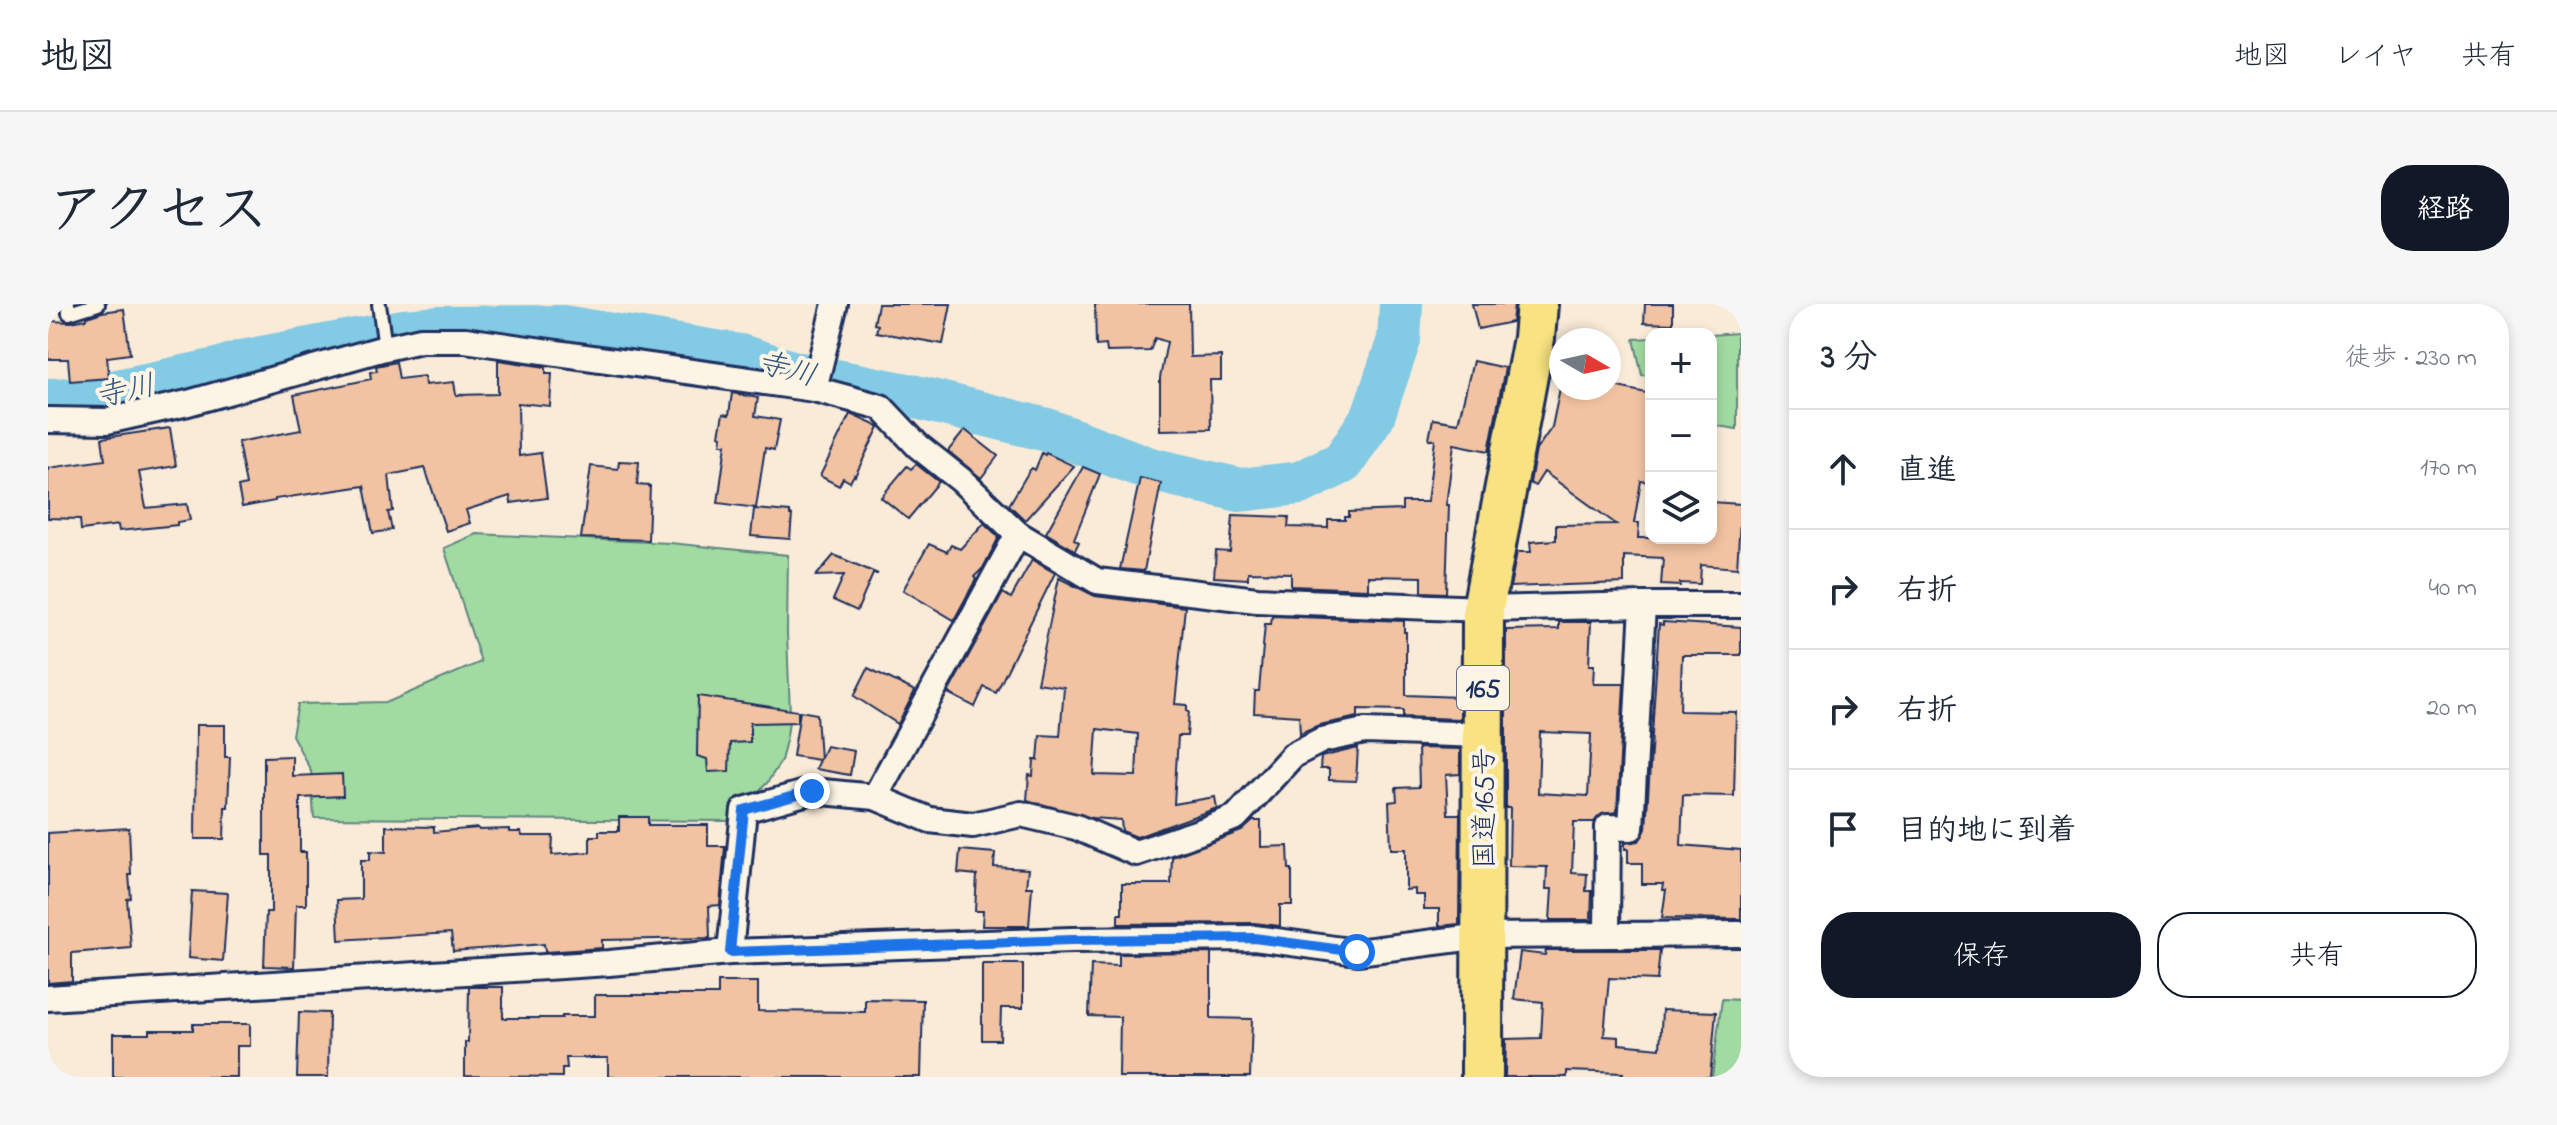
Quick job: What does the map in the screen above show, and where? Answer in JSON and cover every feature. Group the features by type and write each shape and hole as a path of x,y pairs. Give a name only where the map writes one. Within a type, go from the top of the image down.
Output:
{"highway":[{"name":"国道165号","path":"1482,1077 1483,609 1534,338 1537,304"}],"street":[{"path":"814,388 835,304"},
{"path":"48,420 107,421 188,403 384,344 465,340 814,388 881,407 918,446 961,480 1018,534 1097,581 1257,600 1483,609 1741,605"},
{"path":"875,797 1018,534"},
{"path":"1607,934 1608,827 1631,828 1643,605"},
{"path":"730,952 744,810 812,791 875,797 930,820 973,825 1021,814 1076,827 1136,853 1236,817 1293,755 1322,740 1365,731 1483,735"},
{"path":"48,998 730,952 1071,940 1254,938 1357,952 1482,936 1741,934"}],"lane":[{"path":"68,304 69,313 98,304"},
{"path":"379,304 384,344"}],"green space":[{"path":"1737,333 1737,429 1717,426 1717,335"},
{"path":"1645,338 1645,375 1642,375 1634,339"},
{"path":"476,534 670,543 788,555 790,714 781,761 767,783 727,821 314,818 311,771 292,735 298,704 388,702 481,662 444,548"},
{"path":"1722,999 1741,1000 1741,1077 1712,1077"}],"building":[{"path":"878,304 951,304 943,344 876,332 878,325 874,324"},
{"path":"1095,304 1189,304 1190,357 1221,356 1221,380 1210,380 1211,429 1160,430 1160,378 1167,342 1155,338 1150,351 1107,352 1106,345 1096,346"},
{"path":"1472,304 1514,304 1512,322 1478,329"},
{"path":"1645,304 1673,304 1673,324 1644,323"},
{"path":"124,309 130,354 107,357 109,378 70,381 68,359 48,359 48,321 71,322"},
{"path":"498,360 546,367 546,373 552,373 550,406 518,403 519,456 541,453 547,498 511,503 510,496 466,510 470,523 446,531 425,468 389,475 393,511 388,512 392,530 373,533 364,486 242,507 238,487 246,485 238,442 301,430 294,395 371,379 370,372 377,371 376,366 396,362 399,379 424,376 425,385 454,382 456,395 498,394"},
{"path":"1473,361 1505,368 1489,451 1454,444 1446,505 1449,505 1446,593 1422,592 1422,577 1368,576 1368,589 1291,586 1291,573 1248,572 1248,579 1214,577 1216,551 1230,552 1233,515 1289,517 1288,527 1328,528 1328,520 1345,520 1349,512 1402,510 1402,502 1427,502 1435,440 1429,439 1433,419 1458,423"},
{"path":"1621,388 1645,393 1645,481 1641,481 1634,523 1639,523 1638,538 1645,538 1645,544 1717,544 1717,502 1741,504 1737,568 1701,565 1700,584 1661,585 1663,558 1624,556 1624,583 1510,587 1517,552 1531,552 1530,542 1556,540 1556,525 1616,524 1544,472 1535,486 1530,483 1536,450 1552,427 1558,400 1621,400"},
{"path":"732,393 758,398 755,416 780,420 774,450 765,448 756,508 718,503 726,444 721,444 722,436 719,435 723,414 729,415"},
{"path":"850,414 879,427 855,476 850,482 843,478 839,486 820,476"},
{"path":"170,428 176,466 139,472 146,508 187,504 190,520 177,522 177,525 119,531 118,525 81,530 80,519 48,518 48,468 105,460 102,438"},
{"path":"965,430 998,456 981,478 948,451"},
{"path":"1042,453 1074,466 1025,520 1009,505 1029,471 1032,468 1035,470"},
{"path":"619,461 639,462 637,485 650,486 648,540 581,538 591,466 618,469"},
{"path":"916,464 939,482 908,519 881,497 907,466 911,469"},
{"path":"1083,467 1100,474 1074,539 1079,542 1075,550 1046,533"},
{"path":"1140,478 1161,483 1144,571 1120,569"},
{"path":"754,509 790,512 790,539 751,536"},
{"path":"984,523 999,537 983,568 974,577 976,579 954,620 903,590 929,544 947,552 951,545 960,549"},
{"path":"834,555 878,574 873,574 857,611 833,600 844,575 816,576"},
{"path":"1032,560 1055,573 996,693 984,687 975,707 948,693 1003,593 1011,598"},
{"path":"1059,578 1095,596 1185,607 1175,704 1187,705 1189,711 1187,736 1178,736 1174,804 1215,797 1217,808 1137,837 1122,831 1121,820 1092,818 1027,800 1029,775 1033,776 1034,760 1038,760 1040,735 1060,736 1064,687 1037,683","holes":["1097,729 1138,734 1136,776 1094,775"]},
{"path":"1272,616 1404,621 1406,695 1460,697 1460,719 1403,717 1403,710 1358,709 1358,717 1319,725 1300,733 1299,716 1254,713 1265,624 1271,624"},
{"path":"1559,622 1591,622 1589,665 1594,665 1593,684 1624,684 1617,812 1602,814 1594,822 1574,822 1572,873 1587,874 1586,891 1592,891 1591,920 1550,920 1552,889 1546,889 1547,867 1509,866 1506,630 1559,629","holes":["1540,732 1591,734 1588,796 1538,793"]},
{"path":"1663,622 1741,627 1741,655 1682,655 1680,711 1736,712 1734,796 1683,795 1681,845 1741,850 1741,919 1662,918 1666,890 1662,890 1663,884 1642,884 1642,863 1628,863 1625,843 1639,841 1646,829 1659,624 1663,625"},
{"path":"868,668 915,691 898,724 854,696"},
{"path":"698,696 798,711 798,722 750,723 750,742 730,743 729,771 708,772 707,759 697,756"},
{"path":"800,711 817,714 820,759 826,746 854,751 850,775 815,769 819,760 793,756"},
{"path":"196,725 225,725 225,757 230,757 224,839 195,839"},
{"path":"1358,748 1356,781 1329,780 1329,769 1320,769 1321,757"},
{"path":"1418,748 1460,749 1460,774 1446,775 1448,814 1460,814 1459,924 1439,926 1439,909 1424,909 1424,895 1415,895 1415,889 1406,890 1406,849 1391,849 1389,802 1397,801 1396,788 1419,787"},
{"path":"292,756 292,776 342,774 343,796 300,798 300,852 306,852 306,905 296,905 294,967 264,966 266,912 271,912 271,855 264,855 264,757"},
{"path":"619,817 648,817 648,825 708,825 708,846 725,846 720,905 709,906 710,938 602,940 602,948 545,952 544,944 453,951 451,933 339,940 337,900 361,899 361,860 370,860 370,851 386,852 386,826 434,827 434,832 509,829 509,832 521,832 522,836 553,836 552,855 590,852 590,836 599,836 599,831 619,831"},
{"path":"1253,821 1261,821 1261,847 1288,846 1289,869 1292,869 1292,905 1280,905 1280,926 1254,923 1118,924 1118,914 1122,914 1122,884 1171,884 1172,857 1242,831"},
{"path":"129,828 131,898 127,899 131,948 72,953 72,981 48,983 48,833"},
{"path":"960,850 995,853 994,867 1028,869 1026,887 1032,887 1029,926 982,926 983,911 975,911 977,875 958,873"},
{"path":"192,891 228,893 223,961 188,958"},
{"path":"1546,950 1660,950 1657,980 1609,978 1604,1036 1619,1037 1619,1044 1660,1048 1662,1010 1716,1012 1710,1077 1622,1077 1623,1073 1567,1071 1567,1077 1505,1077 1506,1039 1541,1038 1543,1002 1514,999 1520,952 1545,955"},
{"path":"1211,953 1211,1018 1252,1019 1250,1077 1119,1077 1120,1017 1089,1016 1091,965 1119,966 1119,954"},
{"path":"982,964 1023,964 1023,1008 1001,1008 1000,1040 982,1040"},
{"path":"718,982 758,982 758,1011 865,1012 865,999 923,1000 921,1077 608,1077 608,1058 566,1058 567,1068 562,1068 562,1077 465,1076 469,987 503,987 503,1018 562,1018 595,1016 595,995 718,995"},
{"path":"299,1012 329,1013 328,1077 297,1077"},
{"path":"193,1024 250,1024 250,1046 237,1046 237,1077 113,1077 113,1034 193,1030"}],"waterway":[{"name":"寺川","path":"48,400 79,399 217,370 241,362 403,331 563,327 740,356 795,373 908,395 1047,430 1150,469 1240,490 1300,483 1343,462 1373,416 1399,340 1401,304"}],"route":[{"path":"812,791 744,810 730,952 1071,940 1254,938 1357,952"}]}
